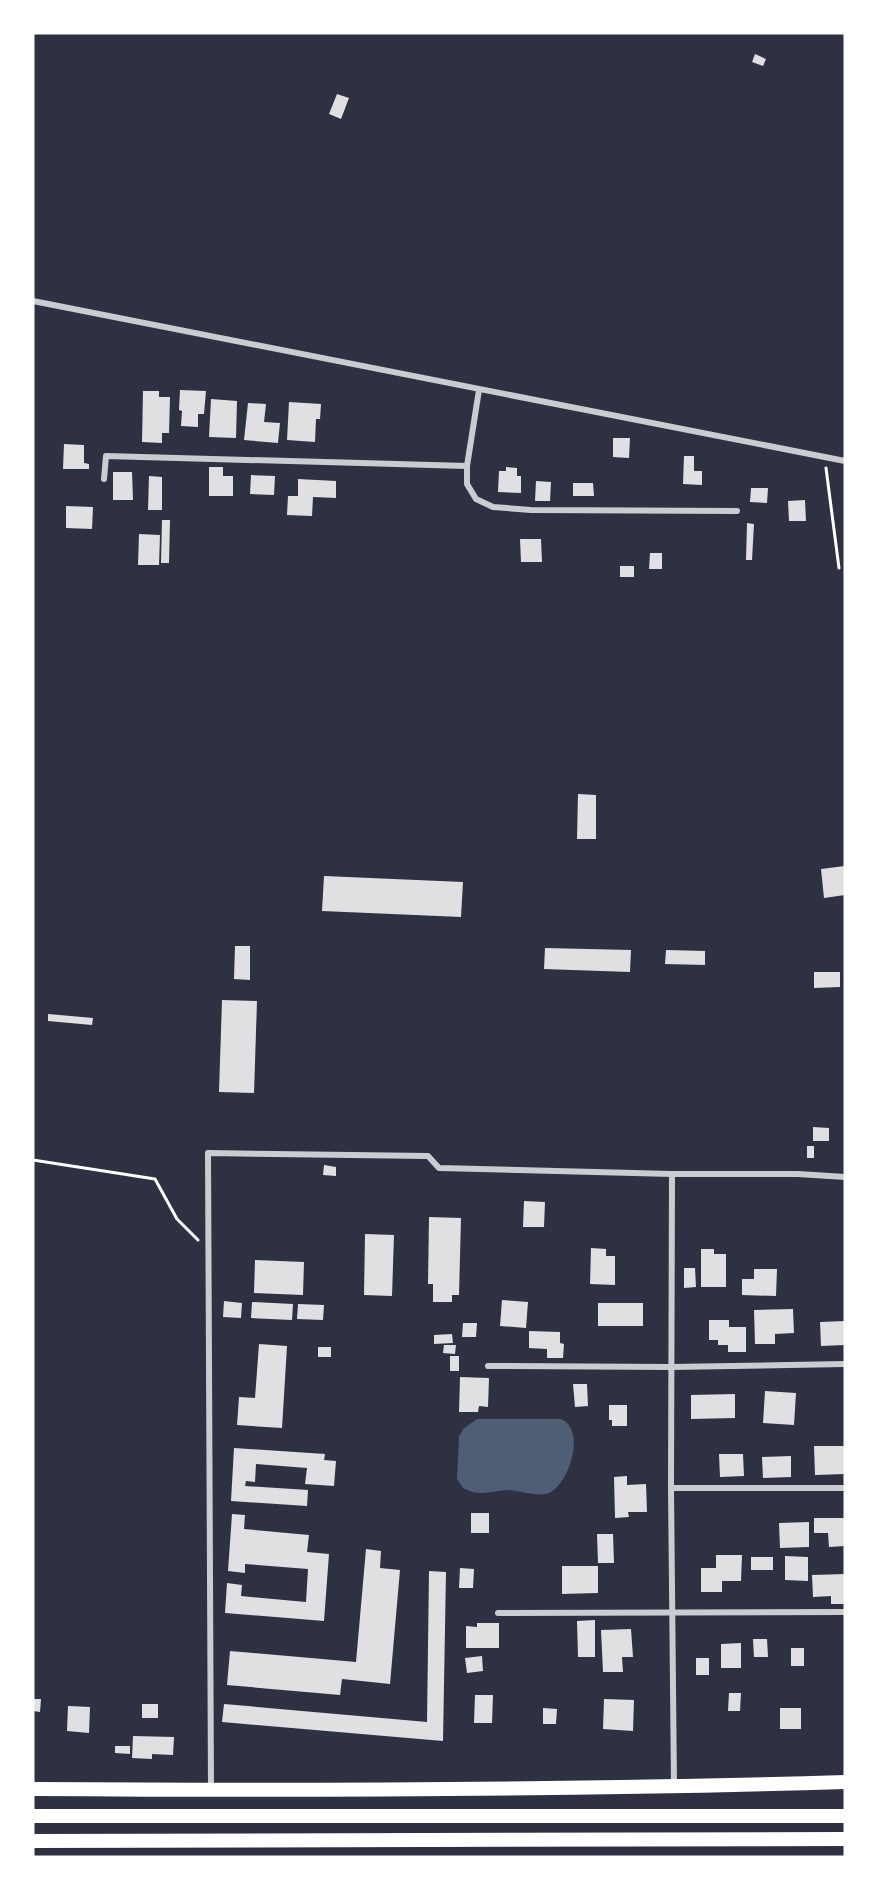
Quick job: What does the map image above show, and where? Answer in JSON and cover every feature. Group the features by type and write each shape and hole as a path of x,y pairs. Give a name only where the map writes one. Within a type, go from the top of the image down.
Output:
{"highway":[{"path":"33,1789 674,1787 845,1782"},
{"path":"33,1816 845,1815"},
{"path":"33,1841 845,1839"}],"street":[{"path":"33,301 845,461"},
{"path":"479,390 467,466 467,484 476,499 493,507 531,510 737,511"},
{"path":"104,479 106,456 467,466"},
{"path":"211,1790 208,1153 428,1156 439,1168 798,1174 845,1177"},
{"path":"672,1173 671,1488 674,1787"},
{"path":"488,1366 671,1367 845,1364"},
{"path":"671,1488 845,1488"},
{"path":"498,1613 845,1612"}],"path":[{"path":"824,458 839,567"},
{"path":"33,1160 155,1179 177,1219 208,1250"}],"water":[{"path":"477,1419 561,1419 569,1425 574,1444 572,1456 564,1478 558,1486 547,1494 509,1490 479,1493 463,1488 457,1479 459,1436 464,1428"}],"building":[{"path":"755,54 766,59 763,66 752,62"},
{"path":"337,94 349,98 341,119 329,114"},
{"path":"180,390 206,391 204,414 198,414 198,427 181,426"},
{"path":"143,391 159,391 159,397 170,397 169,433 162,433 162,443 142,442"},
{"path":"211,399 237,401 236,438 209,437"},
{"path":"289,402 321,404 320,419 316,419 315,442 287,440"},
{"path":"248,403 266,404 264,422 280,423 278,443 244,440"},
{"path":"613,438 630,438 629,458 613,457"},
{"path":"64,444 84,445 84,463 89,464 89,469 63,469"},
{"path":"684,456 694,456 694,471 702,471 702,485 683,484"},
{"path":"209,467 223,467 223,476 233,476 233,496 209,496"},
{"path":"506,467 517,468 517,476 521,476 521,493 498,492 499,471 506,471"},
{"path":"113,472 132,472 133,500 113,500"},
{"path":"251,475 275,476 274,495 250,494"},
{"path":"149,476 162,477 162,510 148,510"},
{"path":"298,479 336,481 336,498 313,497 312,516 287,515 288,496 298,496"},
{"path":"536,481 551,482 550,501 535,501"},
{"path":"573,483 593,483 594,496 573,496"},
{"path":"751,488 768,488 767,503 750,502"},
{"path":"805,500 806,521 789,521 788,501"},
{"path":"66,506 93,507 92,529 66,528"},
{"path":"162,520 170,520 169,563 161,563"},
{"path":"747,523 754,524 752,560 746,560"},
{"path":"139,534 160,535 159,565 138,565"},
{"path":"520,539 541,539 542,562 521,562"},
{"path":"650,553 662,553 662,569 649,569"},
{"path":"620,566 634,566 634,577 620,577"},
{"path":"578,794 596,795 596,839 577,839"},
{"path":"845,866 845,895 824,898 821,869"},
{"path":"324,876 463,882 461,917 322,911"},
{"path":"235,946 250,946 250,980 234,979"},
{"path":"545,948 631,950 630,972 544,969"},
{"path":"666,950 705,951 705,965 665,964"},
{"path":"814,972 840,972 840,987 814,988"},
{"path":"222,1000 257,1001 254,1093 219,1092"},
{"path":"48,1014 93,1018 92,1025 48,1021"},
{"path":"813,1127 829,1128 829,1141 813,1141"},
{"path":"807,1146 814,1146 814,1158 807,1158"},
{"path":"324,1165 336,1167 336,1176 323,1175"},
{"path":"524,1201 545,1202 544,1227 523,1227"},
{"path":"429,1217 461,1218 459,1295 452,1295 452,1302 433,1302 433,1284 428,1284"},
{"path":"365,1234 394,1235 392,1296 364,1295"},
{"path":"591,1248 606,1249 606,1256 615,1256 615,1285 590,1284"},
{"path":"701,1249 714,1249 714,1254 726,1254 726,1287 701,1287"},
{"path":"255,1260 304,1262 303,1295 254,1293"},
{"path":"684,1268 695,1268 696,1287 684,1288"},
{"path":"754,1269 777,1269 776,1296 742,1295 742,1279 754,1279"},
{"path":"502,1300 528,1302 526,1328 500,1326"},
{"path":"224,1301 242,1303 241,1318 223,1317"},
{"path":"252,1302 293,1304 292,1320 251,1318"},
{"path":"598,1303 643,1303 643,1326 598,1326"},
{"path":"298,1304 324,1305 323,1320 297,1319"},
{"path":"793,1309 794,1333 775,1334 775,1344 755,1344 754,1310"},
{"path":"709,1320 729,1320 729,1327 746,1327 746,1352 728,1352 728,1345 718,1345 718,1340 709,1340"},
{"path":"845,1321 845,1345 821,1346 820,1322"},
{"path":"463,1323 477,1323 476,1337 462,1337"},
{"path":"529,1331 560,1332 560,1343 564,1344 563,1358 547,1358 547,1349 529,1348"},
{"path":"452,1334 453,1343 434,1344 434,1335"},
{"path":"259,1344 287,1346 282,1428 237,1425 239,1397 255,1398"},
{"path":"444,1345 456,1345 455,1354 443,1353"},
{"path":"318,1347 331,1347 331,1357 318,1357"},
{"path":"450,1356 459,1356 459,1371 450,1371"},
{"path":"460,1377 489,1378 488,1407 479,1406 478,1412 459,1412"},
{"path":"573,1384 587,1384 588,1406 575,1407"},
{"path":"765,1391 796,1393 794,1425 763,1423"},
{"path":"735,1394 735,1418 691,1419 691,1395"},
{"path":"609,1405 627,1405 627,1426 612,1426 612,1420 609,1420"},
{"path":"814,1446 845,1446 845,1474 815,1475"},
{"path":"234,1448 325,1454 324,1460 336,1461 334,1486 305,1484 307,1468 256,1464 255,1482 246,1481 245,1486 308,1490 307,1506 231,1501"},
{"path":"719,1454 743,1454 744,1476 720,1477"},
{"path":"791,1456 791,1477 763,1478 762,1457"},
{"path":"627,1476 627,1485 646,1484 647,1512 628,1512 629,1517 615,1518 614,1477"},
{"path":"471,1513 489,1513 489,1533 471,1533"},
{"path":"232,1514 245,1515 244,1529 309,1535 307,1552 329,1554 324,1621 225,1613 227,1583 242,1585 241,1596 306,1602 308,1569 245,1564 245,1573 228,1571"},
{"path":"814,1518 845,1518 845,1546 829,1547 828,1533 814,1533"},
{"path":"809,1522 809,1547 780,1548 779,1523"},
{"path":"597,1534 613,1534 614,1563 598,1563"},
{"path":"366,1549 381,1551 380,1568 400,1570 390,1684 342,1679 340,1695 227,1685 230,1651 356,1662"},
{"path":"716,1555 742,1555 741,1581 722,1581 722,1592 701,1592 701,1568 716,1568"},
{"path":"785,1556 808,1557 808,1581 785,1580"},
{"path":"751,1557 773,1557 773,1570 751,1570"},
{"path":"562,1566 598,1566 598,1593 562,1594"},
{"path":"460,1568 474,1569 473,1588 459,1588"},
{"path":"429,1571 446,1572 443,1741 222,1722 224,1704 427,1722"},
{"path":"845,1574 845,1604 831,1604 831,1596 813,1597 812,1575"},
{"path":"595,1620 595,1657 578,1657 577,1621"},
{"path":"477,1623 499,1623 499,1648 466,1648 466,1626 477,1627"},
{"path":"631,1629 633,1657 622,1657 623,1672 603,1672 601,1630"},
{"path":"753,1639 767,1639 768,1657 754,1657"},
{"path":"741,1643 741,1668 721,1668 721,1644"},
{"path":"791,1648 804,1648 804,1666 791,1666"},
{"path":"482,1656 483,1671 467,1673 465,1658"},
{"path":"696,1658 709,1658 709,1675 696,1675"},
{"path":"729,1693 741,1693 740,1711 728,1711"},
{"path":"475,1695 493,1695 492,1723 474,1723"},
{"path":"33,1699 41,1699 40,1712 33,1711"},
{"path":"604,1699 634,1700 633,1731 603,1729"},
{"path":"142,1704 158,1704 158,1718 142,1718"},
{"path":"68,1706 90,1707 89,1733 67,1731"},
{"path":"543,1708 557,1709 556,1724 543,1724"},
{"path":"780,1708 801,1708 801,1729 780,1729"},
{"path":"133,1736 174,1737 173,1755 152,1754 152,1759 132,1758"},
{"path":"115,1746 130,1746 130,1754 115,1753"}]}
